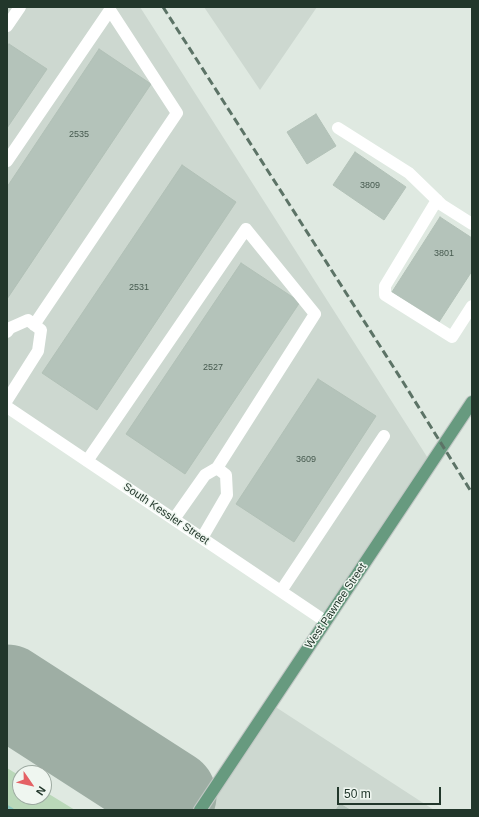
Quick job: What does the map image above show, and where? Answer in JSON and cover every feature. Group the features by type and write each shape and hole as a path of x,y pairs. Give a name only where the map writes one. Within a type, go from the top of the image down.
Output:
{"main road":[{"name":"West Pawnee Street","path":"200,810 472,402"}],"street":[{"path":"7,26 20,7"},
{"path":"7,161 110,10 177,113 34,325"},
{"path":"338,128 409,173 442,205 472,224"},
{"path":"437,200 385,286 385,295 452,337 472,306"},
{"path":"87,461 246,228 314,314 217,468 205,475 174,519"},
{"path":"7,332 10,328 28,320 40,330 38,351 7,400"},
{"name":"South Kessler Street","path":"7,407 325,621"},
{"path":"281,591 384,436"},
{"path":"202,538 227,495 226,474 217,468"}],"shaded area":[{"path":"7,7 140,7 431,463 325,621 7,407"},
{"path":"204,7 317,7 260,90"},
{"path":"271,704 434,810 200,810"}],"green space":[{"path":"7,768 12,771 12,805 52,805 52,796 75,810 7,810"}],"building":[{"path":"9,44 47,69 7,128 7,47"},
{"path":"99,49 151,84 7,299 7,187"},
{"path":"316,114 336,146 307,164 287,132"},
{"path":"355,152 406,187 384,220 333,185"},
{"path":"182,165 236,202 97,410 42,373"},
{"path":"440,217 472,238 472,271 439,322 392,292"},
{"path":"241,263 300,302 185,474 126,434"},
{"path":"318,379 376,416 294,542 236,504"},
{"path":"340,804 350,810 336,810"}],"waterway":[{"path":"7,807 12,810"}],"runway":[{"path":"7,691 170,796"}],"railway":[{"path":"163,7 403,382 472,493"}]}
